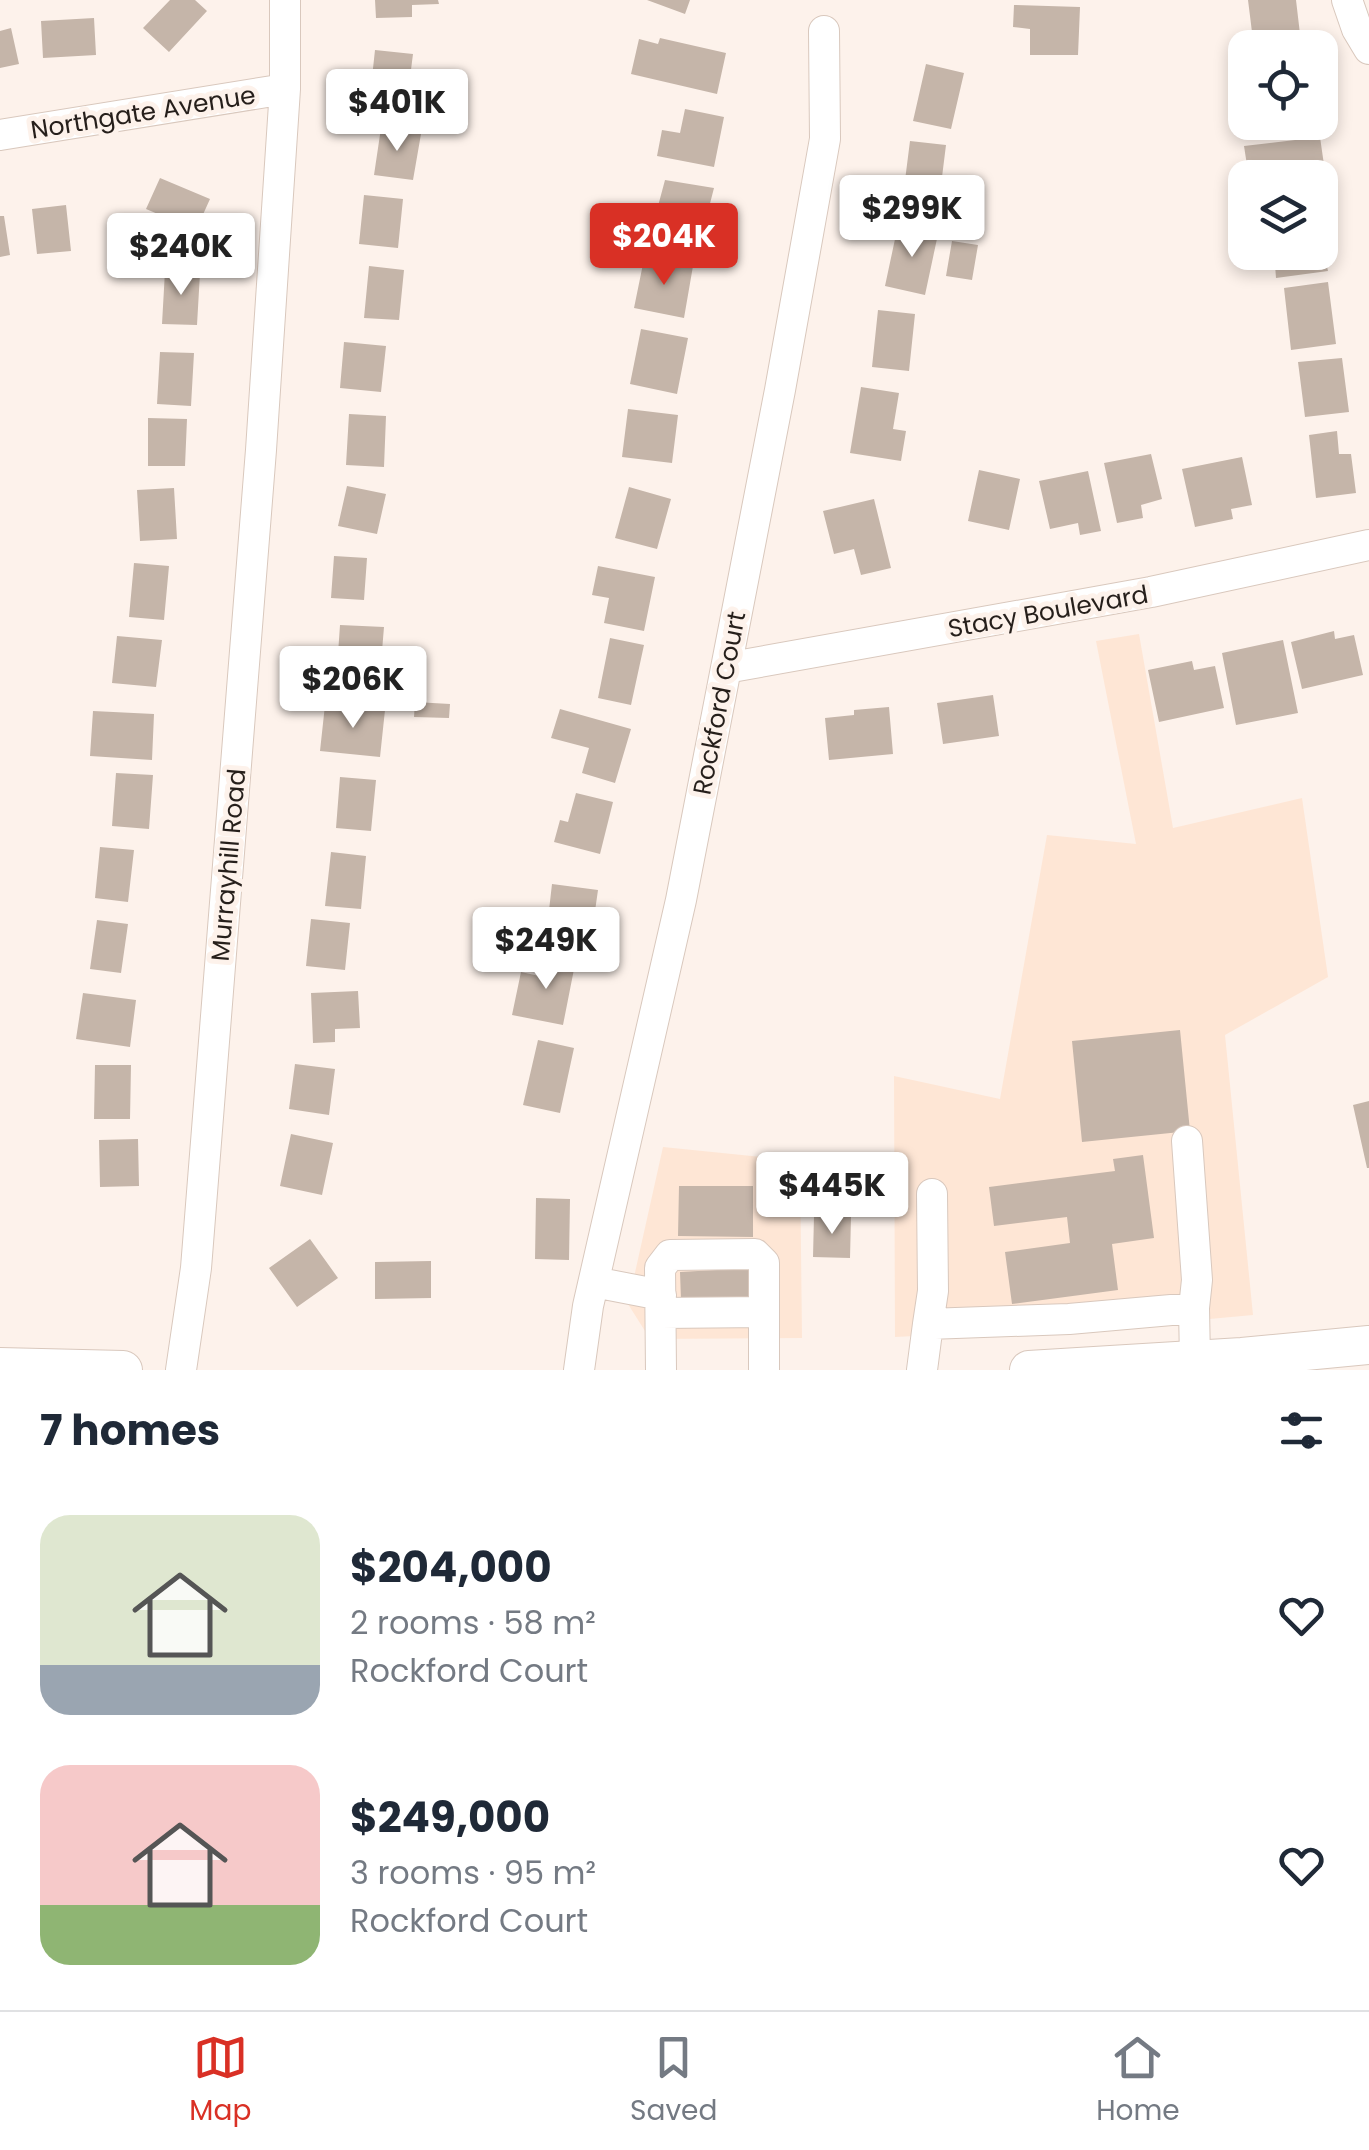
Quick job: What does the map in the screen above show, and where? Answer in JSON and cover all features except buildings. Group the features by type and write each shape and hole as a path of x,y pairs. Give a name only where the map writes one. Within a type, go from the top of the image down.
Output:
{"main road":[{"path":"1029,1370 1195,1360 1319,1360 1369,1345"},
{"path":"0,1367 123,1370"}],"street":[{"name":"Murrayhill Road","path":"181,1370 196,1268 261,450 286,89 285,0"},
{"path":"1347,0 1356,30 1369,49"},
{"name":"Rockford Court","path":"579,1370 594,1282 680,900 825,140 824,30"},
{"name":"Northgate Avenue","path":"0,135 286,89"},
{"name":"Stacy Boulevard","path":"726,668 1152,592 1369,545"},
{"path":"1187,1141 1196,1280 1195,1360"},
{"path":"922,1370 933,1291 932,1194"},
{"path":"661,1370 660,1268 670,1255 755,1254 764,1263 764,1370"},
{"path":"594,1282 661,1304 764,1312"},
{"path":"928,1324 1194,1308"}],"shaded area":[{"path":"1139,634 1173,828 1302,798 1328,977 1225,1035 1253,1315 895,1337 894,1076 1000,1099 1047,835 1136,844 1096,641"},
{"path":"663,1147 800,1161 802,1338 650,1339 628,1304"}]}
